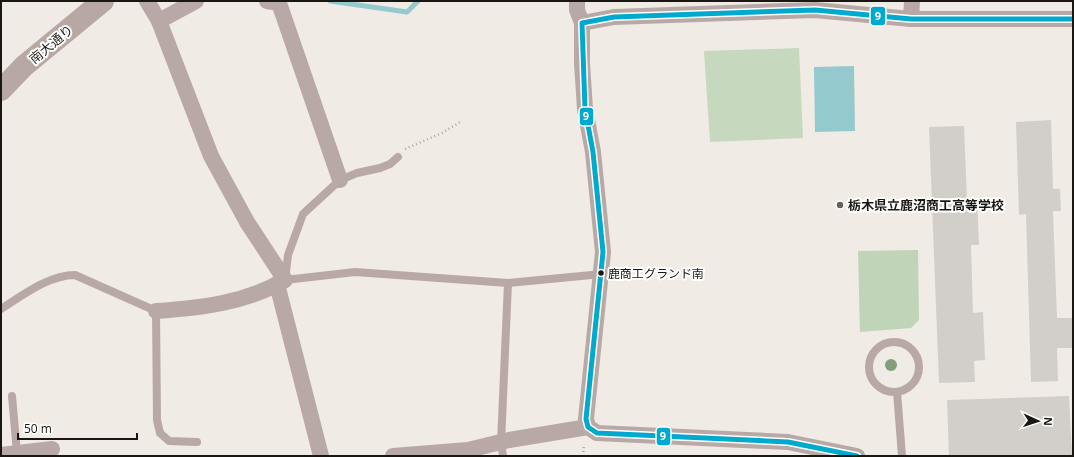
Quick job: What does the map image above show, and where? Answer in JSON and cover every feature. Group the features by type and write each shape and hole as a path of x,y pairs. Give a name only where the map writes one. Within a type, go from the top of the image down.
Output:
{"street":[{"name":"南大通り","path":"1,90 24,66 103,1"},
{"path":"147,1 159,21 211,156 281,282 321,456"},
{"path":"159,21 196,1"},
{"path":"267,1 279,3 340,180"},
{"path":"577,1 577,10 582,23 582,63 585,109 593,152 603,252 602,274 586,419 588,427 597,433 788,442 857,456"},
{"path":"911,19 912,1"},
{"path":"582,23 614,17 815,5 911,19 1073,19"},
{"path":"156,311 189,309 233,302 281,282"},
{"path":"393,456 502,449 588,427"},
{"path":"9,454 52,449"}],"lane":[{"path":"398,157 390,164 380,168 357,173 340,180 303,214 288,255 281,282 355,272 508,283 602,274"},
{"path":"1,309 54,279 65,275 76,275 156,311 157,420 160,433 170,441 198,442"},
{"path":"502,449 508,283"},
{"path":"895,342 910,348 918,361 919,370 912,384 897,392 889,392 878,386 871,376 869,368 872,356 879,346 895,342"},
{"path":"897,392 902,456"},
{"path":"9,454 12,396"}],"path":[{"path":"398,157 406,147 442,132 460,122"},
{"path":"582,456 584,443"}],"green space":[{"path":"799,48 803,138 710,142 704,51"},
{"path":"918,250 919,320 911,328 860,332 858,251"}],"water":[{"path":"854,66 855,131 815,132 814,67"}],"building":[{"path":"1051,120 1053,189 1060,189 1061,211 1053,211 1057,318 1073,318 1073,348 1057,348 1058,381 1031,382 1026,214 1019,215 1016,122"},
{"path":"964,126 967,200 977,200 979,245 971,245 973,313 983,312 985,360 974,361 975,382 939,383 929,127"},
{"path":"1069,396 1072,456 949,456 947,400"}],"waterway":[{"path":"330,1 407,12 418,1"}],"transit line":[{"name":"9","path":"857,456 788,442 597,433 588,427 586,419 603,252 593,152 585,109 582,23 614,17 815,10 911,19 1073,19"}],"place":[{"name":"栃木県立鹿沼商工高等学校","path":"840,205"},
{"name":"鹿商工グランド南","path":"601,273"}]}
